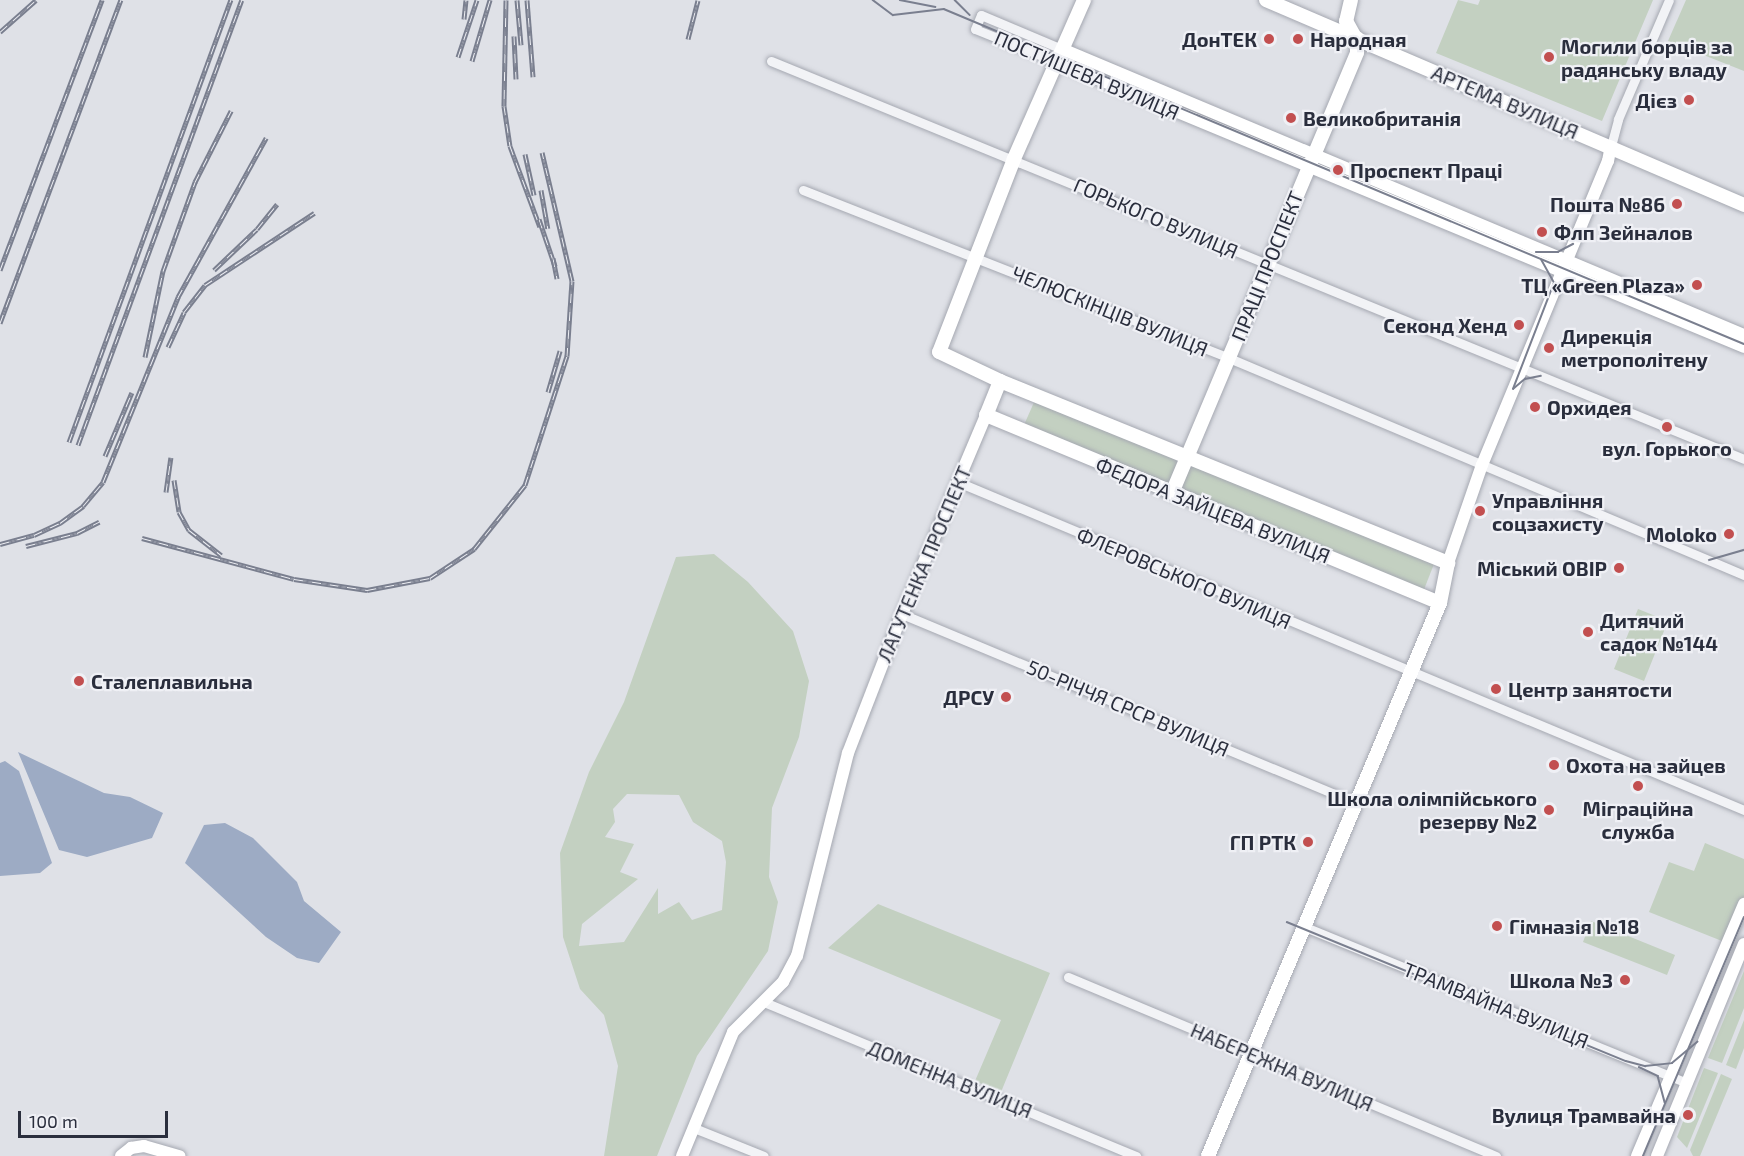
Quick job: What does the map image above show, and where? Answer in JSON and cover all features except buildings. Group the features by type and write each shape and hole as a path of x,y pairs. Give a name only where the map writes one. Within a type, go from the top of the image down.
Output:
{"main road":[{"path":"1000,381 939,352 1014,159 1084,0"},
{"name":"АРТЕМА ВУЛИЦЯ","path":"1266,0 1611,146 1744,205"},
{"path":"1352,0 1346,21 1357,38"},
{"name":"ПРАЦІ ПРОСПЕКТ","path":"1172,493 1357,52 1357,38"},
{"name":"ЛАГУТЕНКА ПРОСПЕКТ","path":"986,416 1000,381"},
{"name":"ФЕДОРА ЗАЙЦЕВА ВУЛИЦЯ","path":"1000,381 1448,563"},
{"name":"ФЕДОРА ЗАЙЦЕВА ВУЛИЦЯ","path":"986,416 1440,603"},
{"path":"1208,1156 1440,603 1448,563"}],"street":[{"path":"1448,563 1482,465 1573,244 1669,0"},
{"name":"ПОСТИШЕВА ВУЛИЦЯ","path":"1744,335 1564,265 1307,169 975,29 981,15 1314,154 1564,265 1744,347"},
{"name":"ГОРЬКОГО ВУЛИЦЯ","path":"771,61 1014,159 1521,370 1541,376 1744,459"},
{"name":"ЧЕЛЮСКІНЦІВ ВУЛИЦЯ","path":"803,190 1229,358 1744,574"},
{"name":"ЛАГУТЕНКА ПРОСПЕКТ","path":"682,1156 734,1032 783,982 797,956 848,753 902,614 986,416"},
{"name":"ФЛЕРОВСЬКОГО ВУЛИЦЯ","path":"958,482 1409,673"},
{"name":"50-РІЧЧЯ СРСР ВУЛИЦЯ","path":"902,614 1355,803"},
{"path":"1409,673 1744,810"},
{"path":"1637,1156 1744,904"},
{"name":"ТРАМВАЙНА ВУЛИЦЯ","path":"1305,927 1687,1083"},
{"path":"1656,1156 1744,944"},
{"name":"НАБЕРЕЖНА ВУЛИЦЯ","path":"1068,977 1496,1156"},
{"name":"ДОМЕННА ВУЛИЦЯ","path":"764,1002 1136,1156"},
{"path":"694,1128 764,1156"},
{"path":"121,1156 131,1148 144,1146 180,1156"}],"green space":[{"path":"1458,0 1478,5 1480,0 1653,0 1602,121 1436,53"},
{"path":"1686,0 1744,0 1744,71 1668,41"},
{"path":"1035,400 1178,460 1168,485 1024,425"},
{"path":"1191,464 1434,564 1423,592 1180,492"},
{"path":"714,554 748,582 793,631 809,681 799,737 772,808 769,877 778,902 768,951 697,1056 657,1156 604,1156 618,1066 604,1015 580,989 563,937 560,853 589,772 624,702 676,557","holes":["627,794 679,795 693,822 722,841 726,862 722,910 692,920 679,902 658,914 658,888 624,942 579,946 582,924 638,879 620,872 634,844 605,837 615,822 613,809"]},
{"path":"1638,609 1668,621 1644,681 1614,669"},
{"path":"1705,843 1744,859 1744,899 1727,943 1649,912 1669,862 1694,871"},
{"path":"878,904 1050,973 1001,1092 975,1081 1001,1020 828,948"},
{"path":"1591,921 1675,955 1667,975 1583,942"},
{"path":"1744,971 1744,1008 1722,1063 1708,1058"},
{"path":"1744,1020 1744,1048 1736,1069 1726,1065"},
{"path":"1704,1068 1718,1073 1687,1148 1677,1137"},
{"path":"1721,1074 1732,1079 1700,1156 1693,1156 1690,1150"}],"water":[{"path":"18,752 104,793 130,797 163,813 152,838 87,857 59,850"},
{"path":"5,761 19,771 52,863 40,873 0,876 0,763"},
{"path":"225,823 253,838 297,882 304,901 341,932 319,963 297,958 266,937 185,863 204,825"}],"tram line":[{"path":"873,0 893,15 944,9 1744,344"},
{"path":"900,0 935,7"},
{"path":"955,0 970,15"},
{"path":"1536,252 1558,252 1573,244"},
{"path":"1513,389 1554,283 1541,260"},
{"path":"1513,389 1525,379 1541,376"},
{"path":"1709,560 1744,550"},
{"path":"1643,1156 1744,917"},
{"path":"1287,922 1626,1061 1645,1066 1672,1063 1697,1042"},
{"path":"1639,1067 1658,1076 1665,1102"}],"railway":[{"path":"0,32 36,0"},
{"path":"0,270 102,0"},
{"path":"0,323 121,0"},
{"path":"69,442 231,0"},
{"path":"78,445 242,0"},
{"path":"464,19 466,0"},
{"path":"458,57 477,0"},
{"path":"472,61 490,0"},
{"path":"506,0 504,106 510,146 540,227"},
{"path":"517,0 521,45"},
{"path":"527,0 533,77"},
{"path":"688,39 698,0"},
{"path":"514,36 516,79"},
{"path":"145,357 163,271 195,182 231,111"},
{"path":"0,544 34,535 60,523 83,506 103,482 178,297 266,138"},
{"path":"142,538 294,579 367,590 430,578 474,549 525,485 567,356 572,281 542,152"},
{"path":"525,154 534,195"},
{"path":"541,190 548,228"},
{"path":"214,270 257,229 277,204"},
{"path":"168,347 184,312 205,285 314,213"},
{"path":"539,219 555,266"},
{"path":"553,258 557,279"},
{"path":"548,392 560,351"},
{"path":"105,456 132,392"},
{"path":"166,492 171,457"},
{"path":"174,480 179,512 189,530 221,555"},
{"path":"26,546 77,533 99,522"}],"place":[{"name":"ДонТЕК","path":"1269,39"},
{"name":"Народная","path":"1298,39"},
{"name":"Могили борців за радянську владу","path":"1549,57"},
{"name":"Дієз","path":"1689,100"},
{"name":"Великобританія","path":"1291,118"},
{"name":"Проспект Праці","path":"1338,170"},
{"name":"Пошта №86","path":"1677,204"},
{"name":"Флп Зейналов","path":"1542,232"},
{"name":"ТЦ «Green Plaza»","path":"1697,285"},
{"name":"Секонд Хенд","path":"1519,325"},
{"name":"Дирекція метрополітену","path":"1549,348"},
{"name":"Орхидея","path":"1535,407"},
{"name":"вул. Горького","path":"1667,427"},
{"name":"Управління соцзахисту","path":"1480,511"},
{"name":"Moloko","path":"1729,534"},
{"name":"Міський ОВІР","path":"1619,568"},
{"name":"Дитячий садок №144","path":"1588,632"},
{"name":"Сталеплавильна","path":"79,681"},
{"name":"Центр занятости","path":"1496,689"},
{"name":"ДРСУ","path":"1006,697"},
{"name":"Охота на зайцев","path":"1554,765"},
{"name":"Міграційна служба","path":"1638,786"},
{"name":"Школа олімпійського резерву №2","path":"1549,810"},
{"name":"ГП РТК","path":"1308,842"},
{"name":"Гімназія №18","path":"1497,926"},
{"name":"Школа №3","path":"1625,980"},
{"name":"Вулиця Трамвайна","path":"1688,1115"}]}
